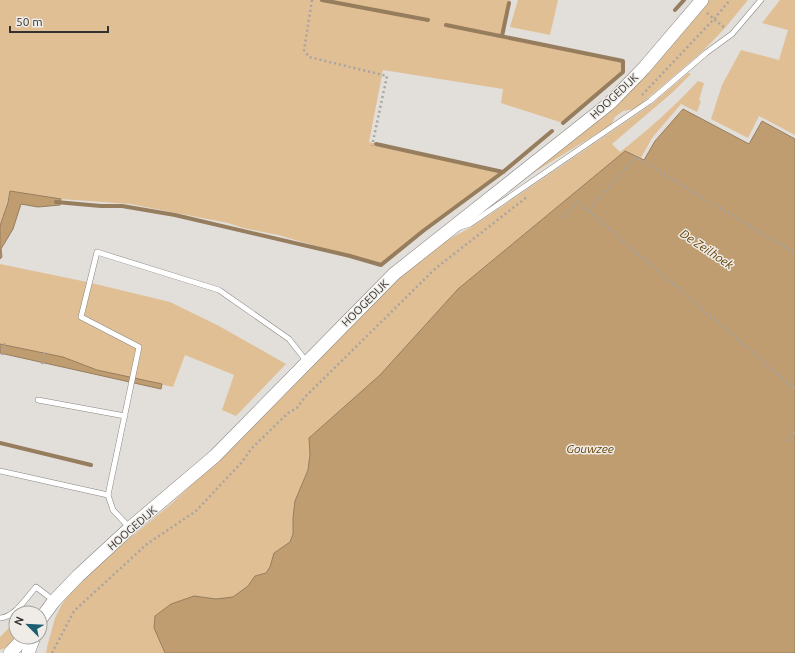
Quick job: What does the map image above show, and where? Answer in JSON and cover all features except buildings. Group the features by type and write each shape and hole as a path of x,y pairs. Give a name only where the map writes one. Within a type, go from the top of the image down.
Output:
{"street":[{"name":"HOOGEDIJK","path":"48,609 78,576 130,528 215,456 394,274 610,103 644,68 700,2"},
{"path":"10,653 18,645"}],"lane":[{"path":"445,233 470,224 650,101 706,53 732,34 761,0"},
{"path":"130,528 113,510 108,495 139,347 81,317 97,252 219,290 288,339 307,362"},
{"path":"38,400 125,416"},
{"path":"0,471 108,495"},
{"path":"0,618 6,618 14,612 36,587 54,601"}],"path":[{"path":"312,0 304,50 309,57 387,76 372,146"},
{"path":"640,96 714,19 730,0"},
{"path":"700,2 714,19 725,28"},
{"path":"588,211 635,157 795,253"},
{"path":"52,653 74,611 147,544 196,511 242,462 252,448 288,413 297,408 305,397 436,268 530,195"},
{"path":"563,217 578,202 795,389"},
{"path":"2,355 5,342"},
{"path":"42,364 45,350"},
{"path":"786,441 795,432"}],"shaded area":[{"path":"0,0 510,0 502,36 623,61 623,72 563,123 501,103 503,89 383,70 369,142 503,172 381,265 278,235 243,228 228,223 130,204 61,199 10,191 0,226"},
{"path":"518,0 558,0 550,35 510,27"},
{"path":"708,0 748,0 725,28 703,51 635,109 623,111 615,117 611,125 533,173 489,204 545,158"},
{"path":"780,0 795,0 795,135 759,116 748,138 711,119 722,85 741,50 779,60 788,30 762,23"},
{"path":"688,73 691,74 673,92 612,144 620,152 680,100 698,81 704,83 699,100 701,101 697,112 681,104 652,138 641,158 625,151 458,289 380,375 309,438 310,454 308,470 295,501 293,534 290,542 274,553 270,567 266,573 255,576 248,586 233,597 216,599 194,596 171,604 155,616 154,628 165,653 46,653 55,618 62,604 69,595 107,557 170,505 219,459 396,280 440,244 473,226 652,104"},
{"path":"0,264 87,282 170,302 219,326 286,364 236,416 222,410 234,375 185,355 173,387 97,370 63,357 0,344"},
{"path":"8,629 9,645 0,650 0,637"}],"water":[{"name":"Gouwzee","path":"683,109 749,144 762,121 795,139 795,653 165,653 154,628 155,616 171,604 194,596 216,599 233,597 248,586 255,576 266,573 270,567 274,553 290,542 293,534 295,501 308,470 310,454 309,438 380,375 458,289 625,151 644,160 655,141"},
{"path":"10,191 61,199 60,205 38,207 21,204 13,229 1,249 2,257 0,259 0,226"},
{"path":"0,344 63,357 97,370 162,384 161,389 0,353"}],"waterway":[{"path":"322,0 428,20"},
{"path":"675,10 684,0"},
{"path":"502,36 509,3"},
{"path":"446,25 623,61 623,72 563,123"},
{"path":"56,202 101,206 122,206 175,215 350,256 381,265 423,231 503,172 552,131"},
{"path":"376,144 503,172"},
{"path":"0,443 91,465"}],"water label":[{"name":"De Zeilhoek","path":"707,249"}]}
